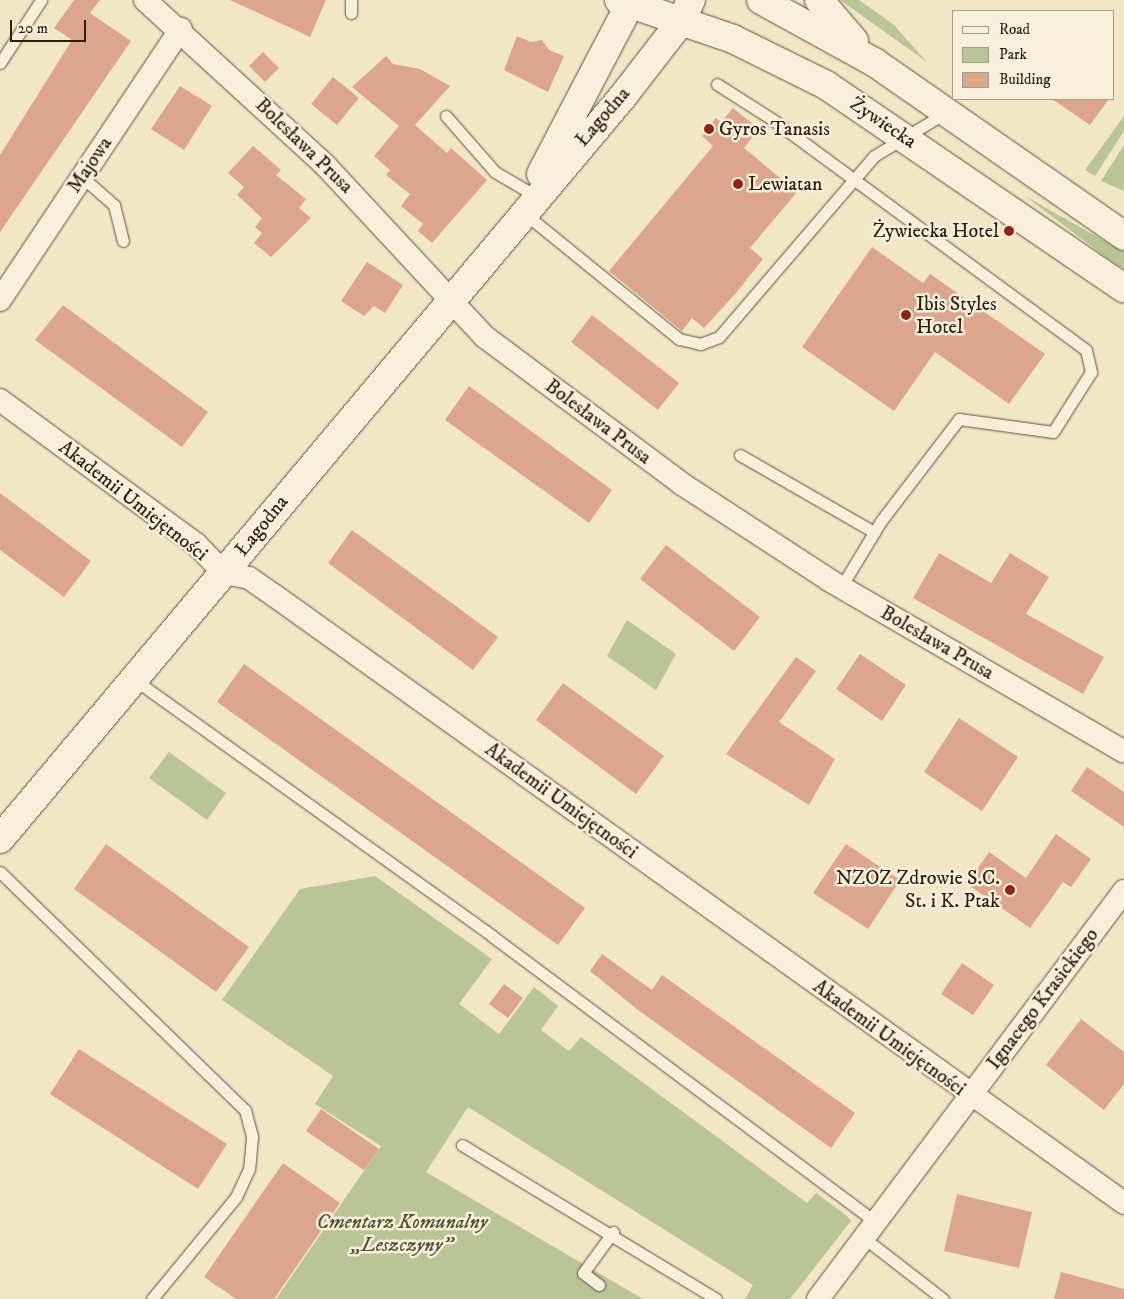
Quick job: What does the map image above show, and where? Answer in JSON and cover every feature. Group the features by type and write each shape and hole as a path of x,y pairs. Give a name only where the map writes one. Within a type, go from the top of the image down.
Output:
{"street":[{"name":"Bolesława Prusa","path":"145,0 181,29 366,206 448,300 486,337 639,453 841,587 1124,752"},
{"path":"761,0 874,62 1124,236"},
{"path":"819,0 874,62"},
{"name":"Żywiecka","path":"627,1 686,10 782,62 903,136 1124,288"},
{"name":"Łagodna","path":"526,202 627,1"},
{"name":"Łagodna","path":"0,838 224,573 526,202 686,10"},
{"name":"Majowa","path":"0,300 181,29"},
{"name":"Akademii Umiejętności","path":"0,400 195,543 224,573 249,578 268,591 969,1096 1124,1203"},
{"name":"Ignacego Krasickiego","path":"818,1299 1124,891"}],"lane":[{"path":"0,63 41,0"},
{"path":"351,0 351,12"},
{"path":"717,84 852,179 1086,350 1091,372 1053,432 960,419 874,532 841,587"},
{"path":"446,116 495,172 526,202 679,339 700,344 719,337 852,179 886,146 945,113"},
{"path":"82,177 114,205 123,241"},
{"path":"740,454 874,532"},
{"path":"135,680 492,936 870,1230 943,1299"},
{"path":"0,872 245,1110 252,1138 249,1168 236,1197 152,1299"},
{"path":"462,1145 613,1232 716,1299"},
{"path":"599,1285 583,1273 613,1232"}],"green space":[{"path":"840,0 859,0 893,24 927,62"},
{"path":"1124,116 1124,131 1095,176 1085,170"},
{"path":"1124,145 1124,191 1101,181"},
{"path":"1025,196 1124,252 1124,269 1107,258"},
{"path":"627,620 676,654 656,690 607,656"},
{"path":"169,752 226,793 207,820 149,778"},
{"name":"Cmentarz Komunalny „Leszczyny”","path":"375,876 492,959 459,1004 499,1034 534,987 558,1006 541,1030 569,1051 581,1037 807,1203 816,1193 846,1215 851,1221 790,1299 745,1299 753,1285 468,1107 426,1172 643,1299 276,1299 381,1146 315,1104 333,1076 222,1000 300,889"}],"building":[{"path":"74,0 100,0 90,13 131,41 0,232 0,155 72,40 54,28"},
{"path":"230,0 326,0 310,37"},
{"path":"517,36 531,42 542,40 549,50 564,56 548,92 504,70"},
{"path":"263,52 279,68 265,82 249,66"},
{"path":"386,56 393,64 420,69 450,86 415,125 447,153 451,148 487,180 432,243 418,231 423,224 401,206 410,194 386,175 390,170 374,156 399,126 352,87"},
{"path":"333,77 359,98 337,125 311,104"},
{"path":"180,86 212,106 184,150 151,129"},
{"path":"1053,100 1108,100 1090,125"},
{"path":"733,108 759,129 744,148 797,192 750,248 763,259 736,293 704,328 692,318 682,331 609,271 713,146 702,136 716,118 721,122"},
{"path":"253,146 281,170 276,175 306,199 299,208 311,218 271,257 254,243 262,233 255,227 262,218 237,195 244,187 228,173"},
{"name":"Ibis Styles Hotel","path":"872,247 923,283 930,274 1045,354 1009,404 935,352 894,411 802,347"},
{"path":"367,262 403,285 385,313 374,306 364,316 341,301"},
{"path":"63,305 208,412 182,447 35,340"},
{"path":"592,315 679,383 658,410 571,342"},
{"path":"469,386 612,490 589,523 445,420"},
{"path":"0,493 91,561 64,597 0,550"},
{"path":"352,530 498,637 473,670 328,563"},
{"path":"666,545 760,617 734,651 640,579"},
{"path":"939,553 991,583 1010,553 1049,577 1026,614 1104,657 1083,694 913,598"},
{"path":"860,654 906,685 882,721 836,689"},
{"path":"796,657 816,671 779,722 835,759 809,805 726,754"},
{"path":"244,664 585,908 558,945 217,702"},
{"path":"563,683 664,756 636,794 536,720"},
{"path":"959,718 1018,757 982,811 924,772"},
{"path":"1087,767 1124,792 1124,827 1071,791"},
{"path":"1056,834 1091,859 1071,887 1063,882 1030,928 967,884 989,852 1026,878"},
{"path":"106,844 249,947 216,992 74,889"},
{"path":"846,844 900,880 868,929 813,893"},
{"path":"602,954 652,990 662,975 855,1113 831,1148 638,1010 590,971"},
{"path":"962,963 994,985 973,1015 941,994"},
{"path":"504,984 523,998 508,1018 489,1004"},
{"path":"1081,1019 1124,1052 1124,1084 1104,1110 1046,1065"},
{"path":"79,1049 227,1144 198,1189 50,1094"},
{"path":"321,1109 379,1149 364,1170 306,1131"},
{"path":"283,1163 340,1203 274,1299 236,1299 204,1277"},
{"path":"957,1194 1032,1212 1019,1268 944,1251"},
{"path":"1061,1272 1124,1289 1124,1299 1054,1299"}],"place":[{"name":"Gyros Tanasis","path":"709,129"},
{"name":"Lewiatan","path":"738,184"},
{"name":"Żywiecka Hotel","path":"1009,231"},
{"name":"Ibis Styles Hotel","path":"906,315"},
{"name":"NZOZ Zdrowie S.C. St. i K. Ptak","path":"1010,890"}]}
